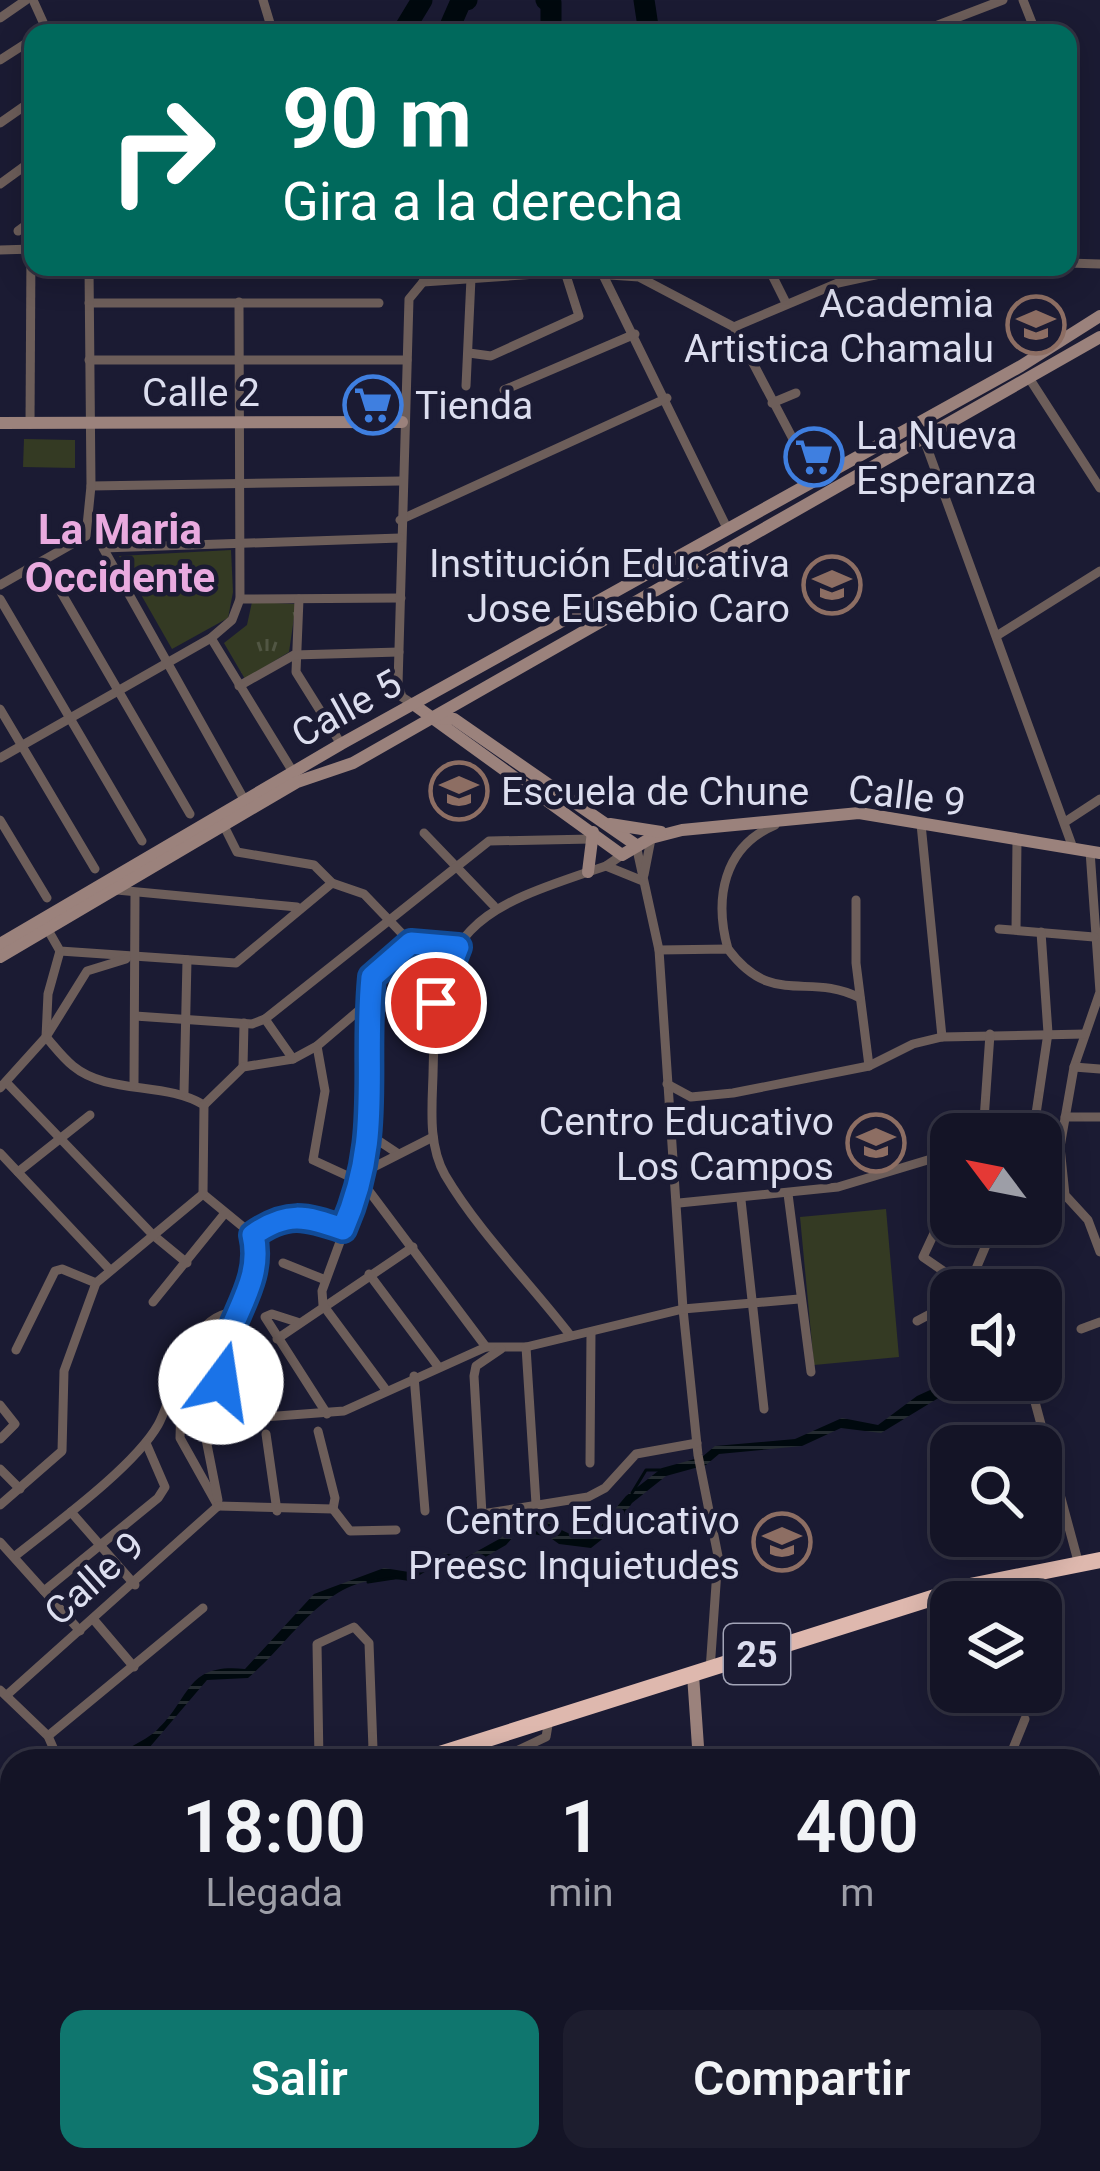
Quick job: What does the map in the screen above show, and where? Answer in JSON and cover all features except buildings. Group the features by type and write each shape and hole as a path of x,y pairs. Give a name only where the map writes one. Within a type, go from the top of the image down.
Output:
{"highway":[{"name":"25","path":"455,1749 970,1586 1100,1560"}],"main road":[{"name":"Calle 5","path":"0,944 341,744 1100,316"},
{"name":"Calle 5","path":"0,957 297,782 352,763 505,679 1031,382 1100,338"},
{"name":"Calle 2","path":"0,424 402,422"},
{"path":"495,660 491,674 505,679"},
{"path":"469,728 465,710 474,694"},
{"path":"413,704 435,717 444,731 622,855"},
{"path":"435,717 454,718 636,845"},
{"name":"Calle 9","path":"622,855 668,833 859,813 1095,852"},
{"path":"609,824 668,833"},
{"path":"588,872 592,836"},
{"path":"699,1749 701,1673"}],"street":[{"path":"941,24 1004,0"},
{"path":"0,18 32,2"},
{"path":"18,230 24,226"},
{"path":"30,424 32,276"},
{"path":"0,585 86,536 91,486 89,276"},
{"path":"421,276 423,282"},
{"path":"413,704 399,692 402,422 409,299 423,282 502,276"},
{"path":"469,353 491,356 579,316 566,276"},
{"path":"604,276 727,528"},
{"path":"615,276 639,278 734,326 814,479"},
{"path":"772,276 785,301"},
{"path":"734,326 785,301 878,276"},
{"path":"466,386 471,278"},
{"path":"0,758 211,638 232,620 240,599 239,302"},
{"path":"89,303 379,303"},
{"path":"504,390 635,334"},
{"path":"89,360 407,360"},
{"path":"1031,382 1100,488"},
{"path":"772,403 796,393"},
{"path":"400,520 667,398"},
{"path":"925,442 1073,848"},
{"path":"91,486 401,481"},
{"path":"245,801 103,548 400,538"},
{"path":"44,562 190,814"},
{"path":"998,635 1100,571"},
{"path":"299,598 296,672 341,744"},
{"path":"240,599 401,598"},
{"path":"0,599 142,841"},
{"path":"211,638 292,772"},
{"path":"239,686 294,655 399,652"},
{"path":"0,709 95,868"},
{"path":"1065,822 1100,799"},
{"path":"791,818 760,831 736,854 722,884 719,917 728,949 754,975 782,989 838,987 860,998"},
{"path":"0,820 47,898"},
{"path":"921,824 942,1037"},
{"path":"225,828 237,852 314,866 332,883 364,894 411,943"},
{"path":"424,833 494,906"},
{"path":"135,1016 244,1023 265,1018 489,841 592,836"},
{"path":"643,880 651,838"},
{"path":"1016,930 1017,839"},
{"path":"636,845 658,950 683,1309 698,1455 718,1556 701,1673"},
{"path":"1062,1135 1074,1067 1092,1027 1100,992 1094,937 1095,852"},
{"path":"570,1335 443,1173 433,1137 436,1003 458,947 494,906 606,866 622,855"},
{"path":"606,866 643,880"},
{"path":"60,951 236,963 332,883"},
{"path":"117,890 298,907"},
{"path":"134,1085 135,893"},
{"path":"856,900 856,962 869,1066"},
{"path":"999,928 1094,937"},
{"path":"48,930 60,951 48,994 46,1037 73,1067 134,1085 184,1093 204,1105"},
{"path":"1036,1113 1048,1034 1041,932"},
{"path":"386,1390 322,1305 323,1279 367,1171 372,977 411,943 458,947"},
{"path":"658,950 728,949"},
{"path":"137,956 87,971 46,1037 3,1085 153,1235 187,1262"},
{"path":"184,1093 187,960"},
{"path":"838,987 856,962"},
{"path":"204,1105 243,1067 293,1059 317,1046 370,1001"},
{"path":"265,1018 293,1059"},
{"path":"243,1067 244,1023"},
{"path":"667,1084 691,1097 869,1066 913,1044 942,1037 1048,1034 1092,1027"},
{"path":"984,1113 990,1034"},
{"path":"317,1046 326,1091 313,1160 363,1183 486,1347"},
{"path":"1074,1067 1100,1069"},
{"path":"0,1505 62,1451 64,1371 96,1283 203,1194 208,1136 204,1105"},
{"path":"18,1172 90,1114"},
{"path":"1065,1117 1100,1117"},
{"path":"370,1135 397,1153"},
{"path":"367,1171 433,1137"},
{"path":"0,1153 110,1270"},
{"path":"679,1203 741,1200 838,1186 930,1159"},
{"path":"1062,1166 1065,1195 1094,1218 1100,1252"},
{"path":"203,1194 253,1235 259,1260 220,1368 224,1392 251,1413"},
{"path":"788,1194 811,1372"},
{"path":"741,1200 764,1409"},
{"path":"153,1301 225,1213"},
{"path":"253,1235 278,1217 303,1216 343,1229"},
{"path":"930,1244 923,1257 940,1269"},
{"path":"277,1339 413,1247"},
{"path":"283,1263 323,1279"},
{"path":"16,1350 50,1276 62,1269 96,1283"},
{"path":"369,1274 437,1365"},
{"path":"218,1505 202,1427 206,1422 251,1413 278,1418 327,1414 486,1347 526,1347 683,1309 750,1307 800,1299"},
{"path":"14,1557 146,1443 201,1332 218,1316 240,1312"},
{"path":"917,1321 930,1314"},
{"path":"298,1323 266,1315 327,1414"},
{"path":"1081,1329 1098,1323 1100,1341"},
{"path":"590,1463 591,1332"},
{"path":"526,1347 536,1504"},
{"path":"501,1349 476,1366 474,1376 482,1514 588,1497 605,1488 637,1454 698,1443"},
{"path":"182,1365 181,1438 218,1505"},
{"path":"414,1376 424,1511"},
{"path":"1036,1401 1078,1561"},
{"path":"0,1405 15,1424 0,1438"},
{"path":"318,1431 335,1498 333,1509 350,1531 396,1530"},
{"path":"266,1434 277,1511"},
{"path":"44,1591 165,1487 146,1443"},
{"path":"0,1468 20,1489"},
{"path":"218,1505 277,1511 333,1509"},
{"name":"Calle 9","path":"4,1692 135,1585 218,1505"},
{"path":"70,1512 135,1585"},
{"path":"0,1542 80,1631"},
{"path":"48,1736 203,1607"},
{"path":"94,1620 134,1667"},
{"path":"319,1749 317,1644 354,1627 364,1632 369,1643 373,1749"},
{"path":"4,1692 48,1736 54,1749"},
{"path":"520,1749 546,1737 549,1719"},
{"path":"1013,1749 1025,1719"}],"green space":[{"path":"24,439 75,440 75,468 23,467"},
{"path":"231,550 233,592 228,618 172,649 119,556"},
{"path":"252,602 296,604 289,652 245,679 224,643 247,625"},
{"path":"886,1209 899,1357 814,1365 800,1217"}],"shaded area":[{"path":"930,1390 934,1401 881,1433 841,1428 802,1446 719,1454 706,1465 666,1476 632,1503 615,1529 591,1548 559,1544 527,1521 506,1545 468,1567 441,1562 410,1581 382,1579 337,1593 248,1678 207,1680 149,1748 126,1749 157,1730 200,1677 211,1671 245,1669 314,1594 384,1568 409,1572 444,1553 465,1558 501,1538 522,1512 590,1539 626,1496 662,1468 702,1457 715,1446 795,1439 842,1418 878,1425"}],"waterway":[{"path":"407,24 422,0"},
{"path":"451,24 461,1 467,0"},
{"path":"546,0 551,3 551,24"},
{"path":"644,0 648,24"},
{"path":"632,1493 646,1470 663,1470"},
{"path":"519,1529 550,1536"},
{"path":"368,1582 394,1578"}],"place":[{"name":"Academia Artistica Chamalu","path":"1036,325"},
{"name":"Tienda","path":"373,405"},
{"name":"La Nueva Esperanza","path":"814,457"},
{"name":"Institución Educativa Jose Eusebio Caro","path":"832,585"},
{"name":"Escuela de Chune","path":"459,791"},
{"name":"Centro Educativo Los Campos","path":"876,1143"},
{"name":"Centro Educativo Preesc Inquietudes","path":"782,1542"}],"district":[{"name":"La Maria Occidente","path":"120,553"}],"route":[{"path":"221,1382 221,1356 259,1260 253,1235 278,1217 303,1216 343,1229 363,1183 370,1135 372,977 411,943 458,947 436,1003"}]}
